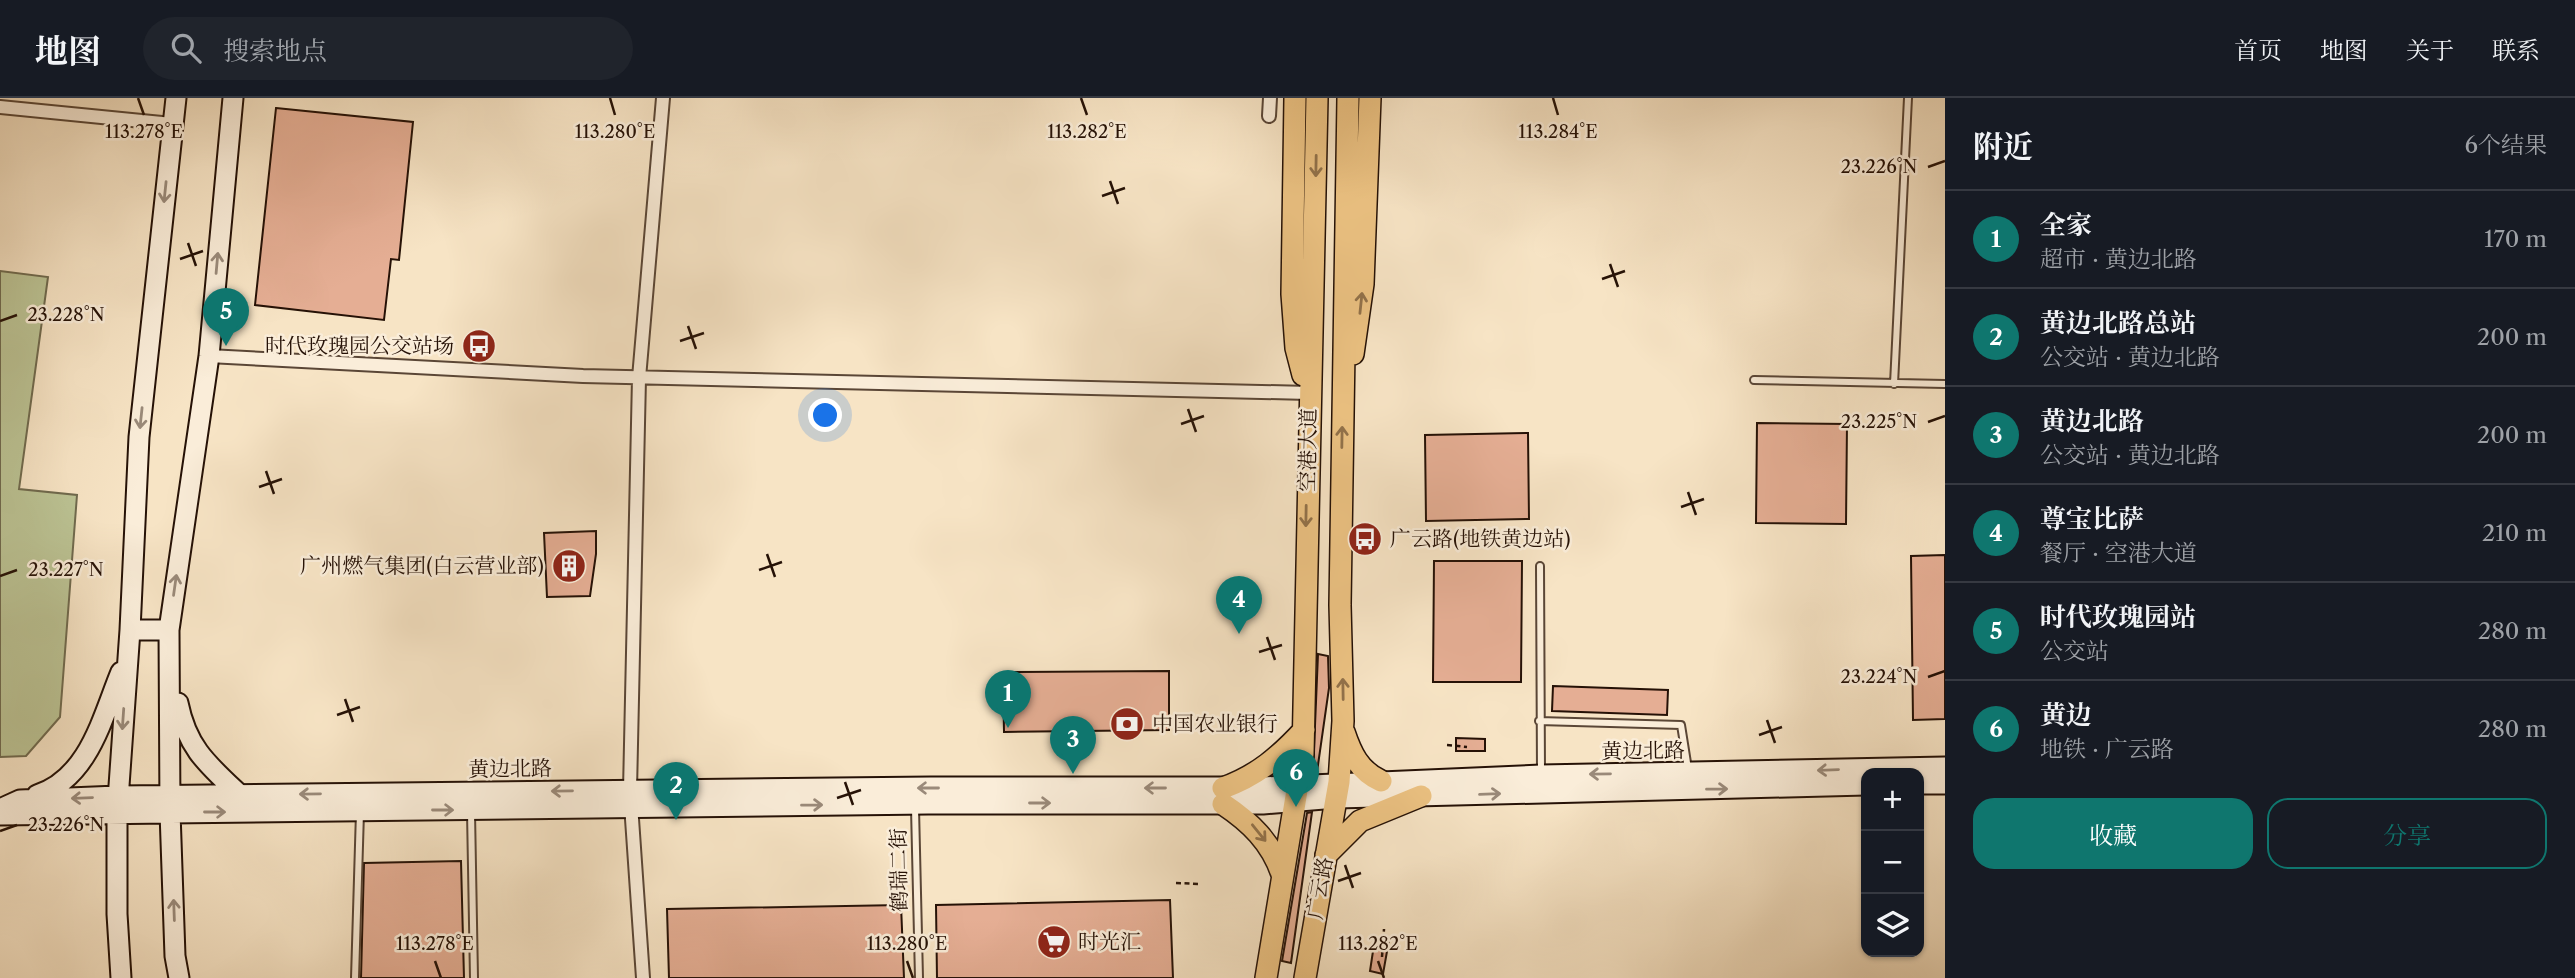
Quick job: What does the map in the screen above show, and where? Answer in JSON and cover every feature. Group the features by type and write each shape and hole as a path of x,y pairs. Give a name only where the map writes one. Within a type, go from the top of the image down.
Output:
{"main road":[{"path":"1295,98 1292,294 1296,348 1309,393"},
{"name":"空港大道","path":"1296,793 1304,730 1317,98"},
{"name":"空港大道","path":"1337,790 1342,728 1340,643 1348,98"},
{"path":"1343,394 1361,307 1370,98"},
{"path":"1304,639 1340,643"},
{"path":"1342,728 1358,764 1368,775 1381,781"},
{"path":"1282,874 1261,835 1223,796 1268,765 1304,730"},
{"name":"广云路","path":"1305,978 1337,790"},
{"name":"广云路","path":"1266,978 1296,793"},
{"path":"1326,855 1360,821 1421,796"},
{"path":"1274,927 1312,934"}],"street":[{"path":"121,978 117,914 118,805 131,630 139,437 176,98"},
{"path":"179,978 175,956 170,804 169,630 209,356 233,98"},
{"path":"643,978 630,799 639,378 663,98"},
{"path":"1269,116 1270,98"},
{"path":"0,107 173,124"},
{"path":"209,356 639,378 1309,393"},
{"path":"131,630 169,630"},
{"path":"19,801 54,789 84,758 127,658"},
{"path":"169,663 183,730 206,761 240,795"},
{"name":"黄边北路","path":"744,798 915,804 1296,793 1337,790 1381,781 1541,775 1945,767"},
{"path":"1924,784 1945,784"},
{"name":"黄边北路","path":"1337,790 1421,796 1861,786"},
{"name":"黄边北路","path":"170,804 240,795 360,802"},
{"name":"黄边北路","path":"0,808 19,801 118,805 1223,796"},
{"name":"黄边北路","path":"0,815 118,805"}],"lane":[{"path":"1894,384 1908,98"},
{"path":"1754,380 1945,384"},
{"path":"1540,566 1541,775"},
{"path":"1539,720 1681,725 1689,772"},
{"path":"471,801 474,978"},
{"path":"355,978 360,802"},
{"name":"鹤瑞二街","path":"915,804 919,978"}],"path":[{"path":"1447,745 1467,747"},
{"path":"1176,883 1200,884"},
{"path":"1382,957 1384,929"}],"green space":[{"path":"0,271 48,277 19,489 77,495 60,717 26,756 0,757"}],"building":[{"path":"276,108 413,122 399,260 391,259 384,320 255,305"},
{"path":"1757,423 1847,424 1846,524 1756,523"},
{"path":"1528,433 1529,519 1426,521 1425,435"},
{"name":"广州燃气集团(白云营业部)","path":"596,531 596,554 590,596 547,597 544,533"},
{"path":"1945,555 1945,719 1913,720 1911,556"},
{"path":"1434,561 1522,561 1521,682 1433,682"},
{"path":"1318,654 1328,656 1329,688 1317,772 1313,773"},
{"path":"1169,671 1169,730 1004,732 1003,672"},
{"path":"1553,686 1668,690 1667,715 1552,711"},
{"path":"1456,738 1485,739 1485,751 1456,751"},
{"path":"1312,812 1291,963 1282,961 1307,813"},
{"path":"461,861 464,978 361,978 364,863"},
{"name":"时光汇","path":"1170,900 1173,978 937,978 936,905"},
{"path":"901,905 904,978 669,978 667,909"},
{"path":"1375,938 1389,940 1383,974 1370,971"}],"place":[{"name":"时代玫瑰园站","path":"226,346"},
{"name":"时代玫瑰园公交站场","path":"479,346"},
{"name":"广云路(地铁黄边站)","path":"1365,539"},
{"name":"广州燃气集团(白云营业部)","path":"569,566"},
{"name":"尊宝比萨","path":"1239,634"},
{"name":"中国农业银行","path":"1127,724"},
{"name":"全家","path":"1008,728"},
{"name":"黄边北路","path":"1073,774"},
{"name":"黄边","path":"1296,807"},
{"name":"黄边北路总站","path":"676,820"},
{"name":"时光汇","path":"1054,942"}]}
